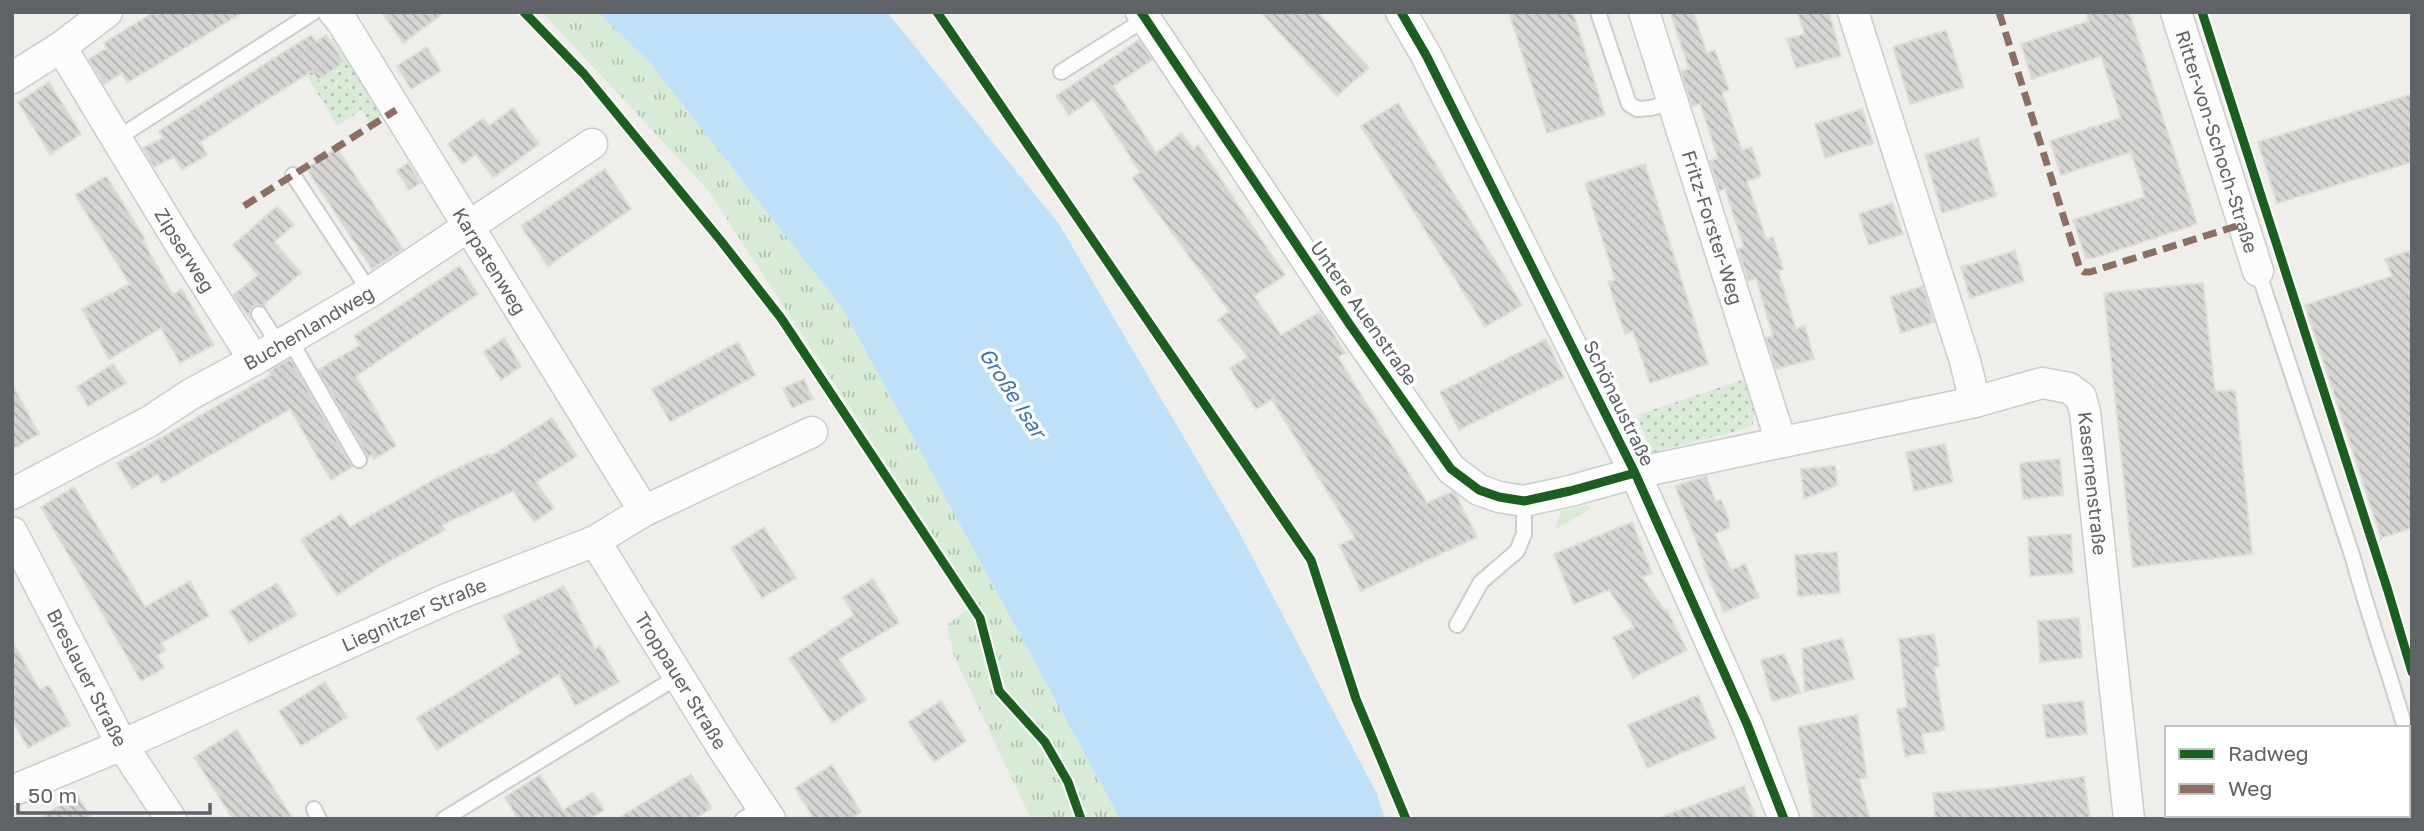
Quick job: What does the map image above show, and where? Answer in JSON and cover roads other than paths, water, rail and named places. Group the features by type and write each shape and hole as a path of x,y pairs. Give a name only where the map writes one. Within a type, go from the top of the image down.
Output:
{"street":[{"path":"12,78 61,47 107,12"},
{"name":"Karpatenweg","path":"334,12 469,226 503,287 643,511"},
{"name":"Schönaustraße","path":"1401,12 1426,55 1635,473 1747,724 1784,819"},
{"name":"Fritz-Forster-Weg","path":"1644,12 1781,442"},
{"path":"1853,12 1965,361 1975,402"},
{"name":"Ritter-von-Schoch-Straße","path":"2176,12 2258,271"},
{"name":"Untere Auenstraße","path":"1143,15 1336,304 1451,469 1479,491 1524,501 1635,473"},
{"name":"Zipserweg","path":"61,47 174,244 274,348"},
{"name":"Buchenlandweg","path":"12,494 108,444 370,292 592,144"},
{"name":"Kasernenstraße","path":"1635,473 1975,402 2042,383 2069,388 2081,397 2087,426 2129,819"},
{"name":"Liegnitzer Straße","path":"12,791 122,745 437,603 595,541 643,511 811,432"},
{"name":"Breslauer Straße","path":"12,532 122,745 171,819"},
{"name":"Troppauer Straße","path":"595,541 724,750 759,815"}],"lane":[{"path":"116,139 314,12"},
{"path":"1598,12 1629,104 1637,109 1673,101"},
{"path":"1060,72 1143,15"},
{"path":"293,175 370,292"},
{"path":"2258,271 2353,558 2404,726"},
{"path":"259,314 274,348 359,460"},
{"path":"1457,625 1481,582 1517,551 1524,534 1524,501"},
{"path":"444,819 679,676"}],"water":[{"name":"Große Isar","path":"598,12 887,12 1059,224 1238,530 1377,794 1385,819 1120,819 843,309 650,63"}]}
